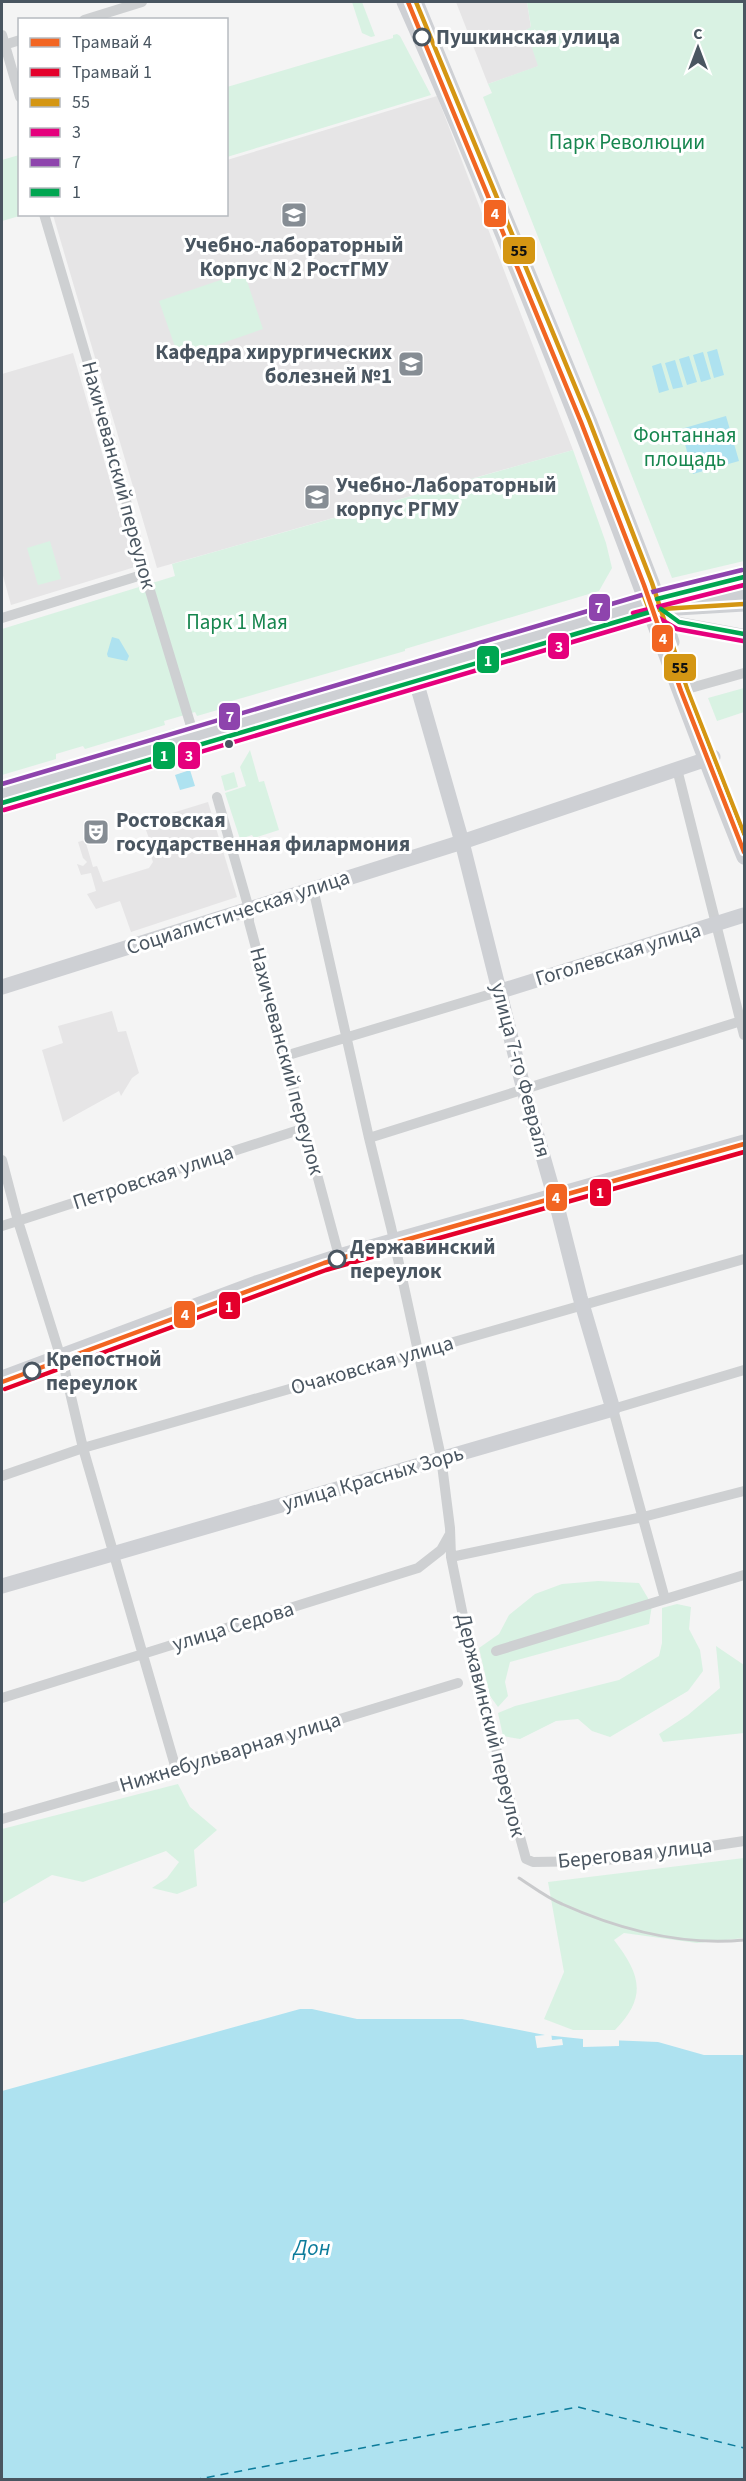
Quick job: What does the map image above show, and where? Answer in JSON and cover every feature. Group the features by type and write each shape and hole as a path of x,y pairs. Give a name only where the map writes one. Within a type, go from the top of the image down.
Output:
{"main road":[{"path":"404,2 446,98 654,605 687,689 709,758 744,834"},
{"path":"416,2 584,409 744,856"},
{"path":"2,803 416,681 654,605 678,594 744,590"},
{"path":"2,792 654,605 744,604"},
{"name":"улица 7-го Февраля","path":"416,681 462,842 582,1305 614,1408"},
{"name":"Социалистическая улица","path":"2,987 462,842 709,758"},
{"name":"Гоголевская улица","path":"501,991 744,915"},
{"path":"2,1378 246,1287 339,1256 744,1142"},
{"name":"улица Красных Зорь","path":"2,1586 614,1408"}],"street":[{"path":"90,18 142,2"},
{"path":"3,40 18,91"},
{"name":"Нахичеванский переулок","path":"45,216 108,431 145,574 194,736"},
{"path":"2,618 145,574"},
{"path":"678,594 744,577"},
{"path":"654,605 679,622 744,634"},
{"path":"687,689 744,673"},
{"path":"677,769 744,1035"},
{"name":"Нахичеванский переулок","path":"217,797 249,909 249,922 339,1256"},
{"name":"Державинский переулок","path":"313,888 419,1351 441,1458 451,1534 451,1557 474,1669 525,1858"},
{"name":"Гоголевская улица","path":"285,1056 501,991"},
{"path":"369,1138 741,1021"},
{"name":"Петровская улица","path":"2,1226 305,1128"},
{"path":"2,1160 18,1221 60,1356 83,1448 176,1769"},
{"name":"Очаковская улица","path":"2,1476 83,1448 744,1259"},
{"name":"улица Красных Зорь","path":"614,1408 744,1370"},
{"name":"улица 7-го Февраля","path":"614,1408 665,1599"},
{"path":"451,1557 644,1517 744,1491"},
{"name":"улица Седова","path":"2,1698 418,1568 441,1550 451,1534"},
{"path":"496,1651 744,1575"},
{"name":"Нижнебульварная улица","path":"2,1819 176,1769 458,1683"},
{"name":"Береговая улица","path":"525,1858 533,1862 593,1861 744,1841"}],"shaded area":[{"path":"456,2 527,2 531,28 526,30 539,66 488,84"},
{"path":"437,96 573,450 157,568 53,216 228,216 228,160"},
{"path":"73,353 135,567 11,605 2,572 2,374"},
{"path":"208,802 237,897 131,932 120,901 96,909 87,894 96,891 91,873 81,875 77,864 83,866 87,862 83,858 78,842 85,840 93,867 97,866 103,882 149,868 153,862 150,853 154,852 143,822"},
{"path":"112,1011 118,1032 126,1031 139,1073 132,1078 121,1096 119,1091 63,1122 42,1050 63,1043 58,1026"}],"green space":[{"path":"352,2 362,2 375,36 371,37 362,33"},
{"name":"Парк Революции","path":"527,2 744,2 744,561 672,578 483,97 492,93 488,84 538,66 526,30 531,27"},
{"path":"393,35 400,36 431,95 228,157 228,87 393,38"},
{"path":"18,155 20,216 2,221 2,160"},
{"path":"244,272 263,329 179,358 159,301"},
{"name":"Парк 1 Мая","path":"573,450 606,543 612,568 599,591 405,649 405,651 221,704 221,709 197,716 195,712 164,721 165,725 85,749 83,746 56,754 56,759 2,775 2,629 175,576 172,564"},
{"path":"50,541 61,579 38,585 27,548"},
{"path":"744,688 744,712 717,721 708,698"},
{"path":"175,728 175,729 85,755"},
{"path":"250,750 259,782 264,781 279,830 254,838 252,835 240,839 225,793 246,786 240,767"},
{"path":"234,772 238,787 225,791 221,776"},
{"path":"598,1581 639,1583 652,1605 649,1624 510,1662 505,1682 508,1696 498,1707 490,1696 479,1648 499,1634 509,1615 535,1594 562,1584"},
{"path":"677,1604 691,1607 689,1629 700,1650 703,1671 688,1691 610,1737 592,1731 578,1719 556,1721 520,1739 503,1736 498,1713 515,1706 619,1680 659,1656 662,1643 662,1608"},
{"path":"716,1646 744,1665 744,1733 663,1742 659,1734 688,1715 720,1688"},
{"path":"178,1784 190,1807 217,1830 194,1850 197,1886 177,1894 152,1888 167,1878 179,1862 166,1851 83,1882 52,1875 2,1904 2,1829"},
{"path":"744,1858 744,1938 697,1943 624,1933 614,1940 634,1974 637,1985 636,1996 625,2018 615,2030 573,2030 544,2019 564,1972 548,1882"}],"water":[{"path":"717,349 724,375 714,378 707,352"},
{"path":"703,352 711,379 701,382 693,355"},
{"path":"689,356 697,382 687,385 679,359"},
{"path":"675,360 683,387 673,389 665,363"},
{"path":"661,363 669,390 659,393 652,366"},
{"path":"726,416 739,461 693,474 681,429"},
{"path":"112,637 119,639 129,656 127,661 108,657"},
{"path":"190,770 195,786 180,790 175,775"},
{"name":"Дон","path":"300,2009 312,2009 357,2019 462,2019 545,2035 658,2042 704,2055 744,2055 744,2479 2,2480 2,2091"}],"pier":[{"path":"545,2032 551,2032 552,2040 562,2039 563,2045 537,2048 535,2036 545,2035"},
{"path":"611,2036 619,2036 619,2046 583,2047 583,2039 610,2039"}],"ferry route":[{"path":"193,2480 578,2407 744,2448"}],"railway":[{"path":"519,1878 556,1902 628,1928 697,1941 744,1940"}],"tram line":[{"name":"4","path":"408,2 581,422 644,585 681,691 744,852"},
{"name":"4","path":"2,1382 324,1263 744,1144"},
{"name":"1","path":"5,1389 326,1270 744,1152"}],"transit line":[{"name":"55","path":"416,2 589,420 652,583 687,689 744,834"},
{"name":"7","path":"2,784 652,592 742,570"},
{"name":"1","path":"657,599 744,577"},
{"name":"3","path":"633,613 744,585"},
{"name":"55","path":"644,596 650,612 661,609 744,604"},
{"name":"1","path":"661,609 679,622 744,634"},
{"name":"1","path":"2,803 650,612"},
{"name":"3","path":"4,810 657,617 677,629 743,641"}],"place":[{"name":"Пушкинская улица","path":"422,37"},
{"name":"Учебно-лабораторный Корпус N 2 РостГМУ","path":"294,215"},
{"name":"Кафедра хирургических болезней №1","path":"411,364"},
{"name":"Учебно-Лабораторный корпус РГМУ","path":"317,497"},
{"name":"Ростовская государственная филармония","path":"96,832"},
{"name":"Державинский переулок","path":"337,1259"},
{"name":"Крепостной переулок","path":"32,1371"}],"park label":[{"name":"Фонтанная площадь","path":"685,447"}]}
